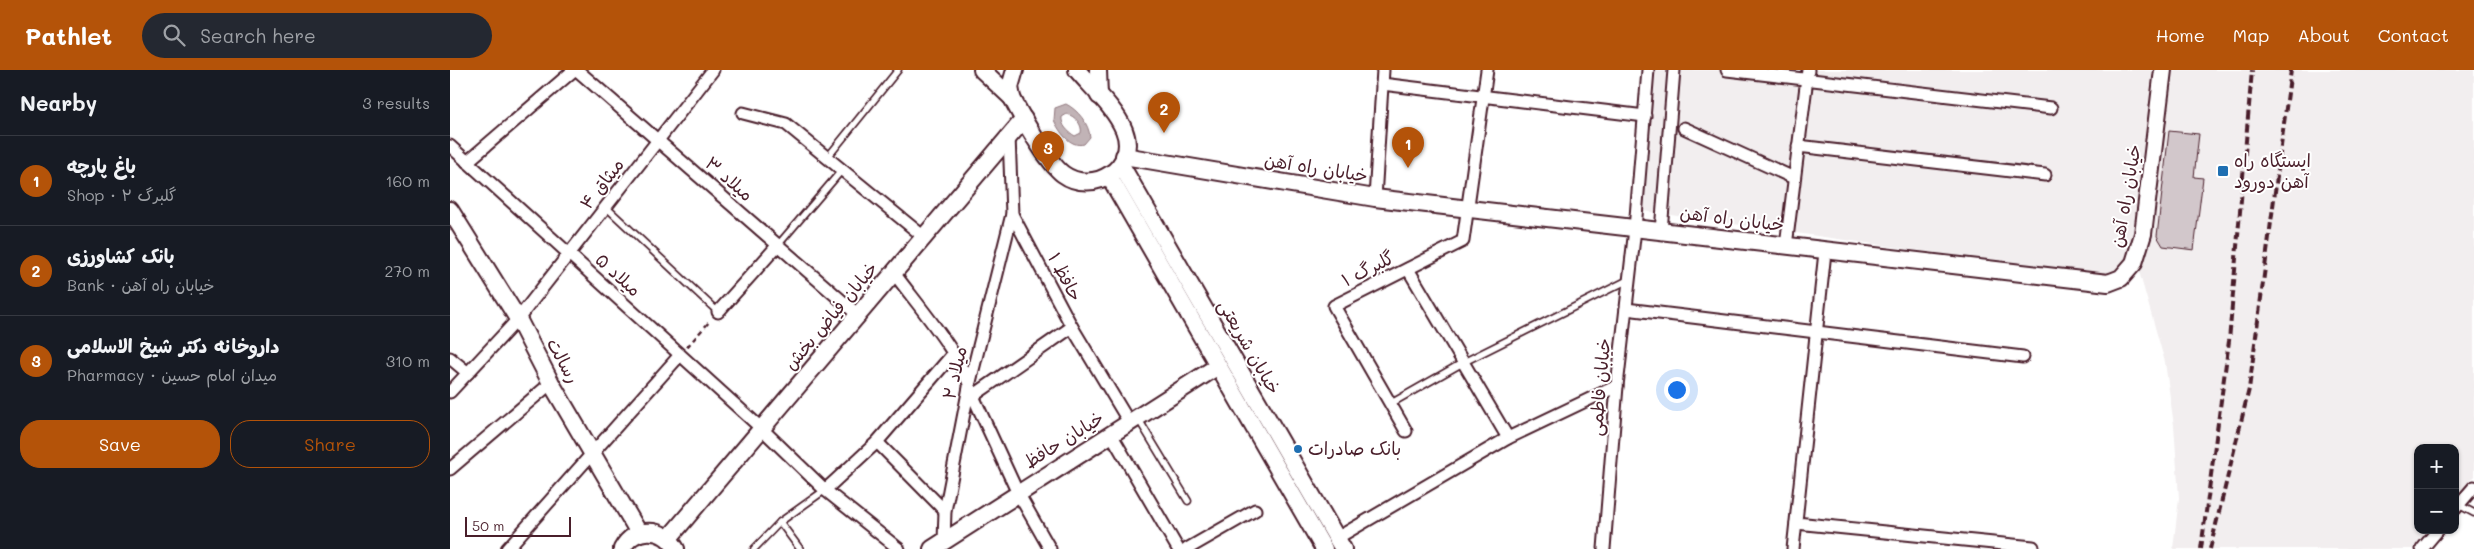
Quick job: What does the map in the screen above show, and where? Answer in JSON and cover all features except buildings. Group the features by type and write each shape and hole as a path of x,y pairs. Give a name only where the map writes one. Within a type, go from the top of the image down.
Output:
{"street":[{"name":"میلاد ۳","path":"576,70 858,315"},
{"path":"467,162 576,70"},
{"name":"میثاق ۴","path":"450,392 518,319 712,70"},
{"path":"982,70 1012,98 1024,119 1061,172 1072,180 1084,183 1097,182 1118,166 1126,144 1124,131 1118,120 1077,70"},
{"path":"1012,98 1010,87 1015,70"},
{"path":"1098,70 1099,96"},
{"path":"1375,198 1383,70"},
{"path":"1467,209 1487,70"},
{"name":"خیابان فاطمی","path":"1604,549 1617,386 1646,116 1648,70"},
{"path":"1662,231 1674,70"},
{"path":"1726,70 1807,75 2051,108"},
{"name":"خیابان راه آهن","path":"1118,166 1825,252 2108,283 2121,278 2134,263 2143,234 2163,70"},
{"path":"1786,246 1807,75"},
{"path":"1382,84 1646,116"},
{"path":"744,113 786,124 924,237"},
{"name":"خیابان فیاض بخش","path":"672,544 762,429 1024,119"},
{"path":"1684,128 1794,178"},
{"name":"حافظ ۱","path":"1009,136 1012,214 1072,327 1133,419"},
{"name":"میلاد ۵","path":"450,146 762,429 825,490 899,549"},
{"path":"1798,146 2045,175"},
{"name":"خیابان شریعتی","path":"1118,166 1218,366 1324,549"},
{"name":"خیابان شریعتی","path":"1118,166 1340,544"},
{"name":"گلبرگ ۱","path":"1406,432 1334,306 1463,242 1467,209"},
{"name":"رسالت","path":"450,210 518,319 551,383 639,533"},
{"name":"میلاد ۲","path":"938,545 970,382 1012,214"},
{"path":"718,312 778,245"},
{"path":"1794,549 1825,252"},
{"path":"1408,269 1508,438"},
{"path":"894,272 953,354 970,382 973,396 1017,490 1050,549"},
{"path":"1626,309 2023,357"},
{"path":"973,396 1072,327"},
{"path":"825,490 877,442 953,354"},
{"path":"507,549 680,355"},
{"path":"450,358 468,373"},
{"name":"خیابان حافظ","path":"938,545 1017,490 1111,434 1218,366"},
{"path":"450,469 551,383"},
{"path":"1340,544 1508,438 1617,386"},
{"path":"1111,434 1178,549"},
{"path":"877,442 945,511"},
{"path":"2459,505 2474,488"},
{"path":"1187,549 1255,510"},
{"path":"1796,523 2033,547"},
{"path":"622,549 630,538 639,533 649,531 659,533 672,544"},
{"path":"2422,549 2435,534"}],"lane":[{"path":"827,158 898,70"},
{"path":"778,245 842,170"},
{"path":"606,207 718,312"},
{"path":"1390,404 1464,362 1629,280"},
{"path":"1133,419 1188,501"},
{"path":"754,549 780,522 825,490"},
{"path":"2459,508 2474,513"},
{"path":"780,522 800,549"}],"path":[{"path":"680,355 718,312"}],"shaded area":[{"path":"1646,70 2474,70 2474,476 2459,493 2459,444 2414,444 2414,534 2425,534 2412,549 2173,549 2179,498 2174,425 2165,362 2134,254 2118,272 2103,277 1629,209"},
{"path":"1066,104 1082,118 1088,127 1090,137 1084,144 1079,145 1066,138 1054,120 1055,108","holes":["1067,114 1078,121 1081,133 1075,136 1064,125 1062,117"]}],"railway":[{"path":"2201,549 2229,341 2252,70"},
{"path":"2210,549 2249,389 2291,70"}],"place":[{"name":"بانک کشاورزی","path":"1164,133"},
{"name":"باغ پارچه","path":"1408,168"},
{"name":"ایستگاه راه آهن دورود","path":"2223,171"},
{"name":"داروخانه دکتر شیخ الاسلامی","path":"1048,172"},
{"name":"بانک صادرات","path":"1298,449"}]}
